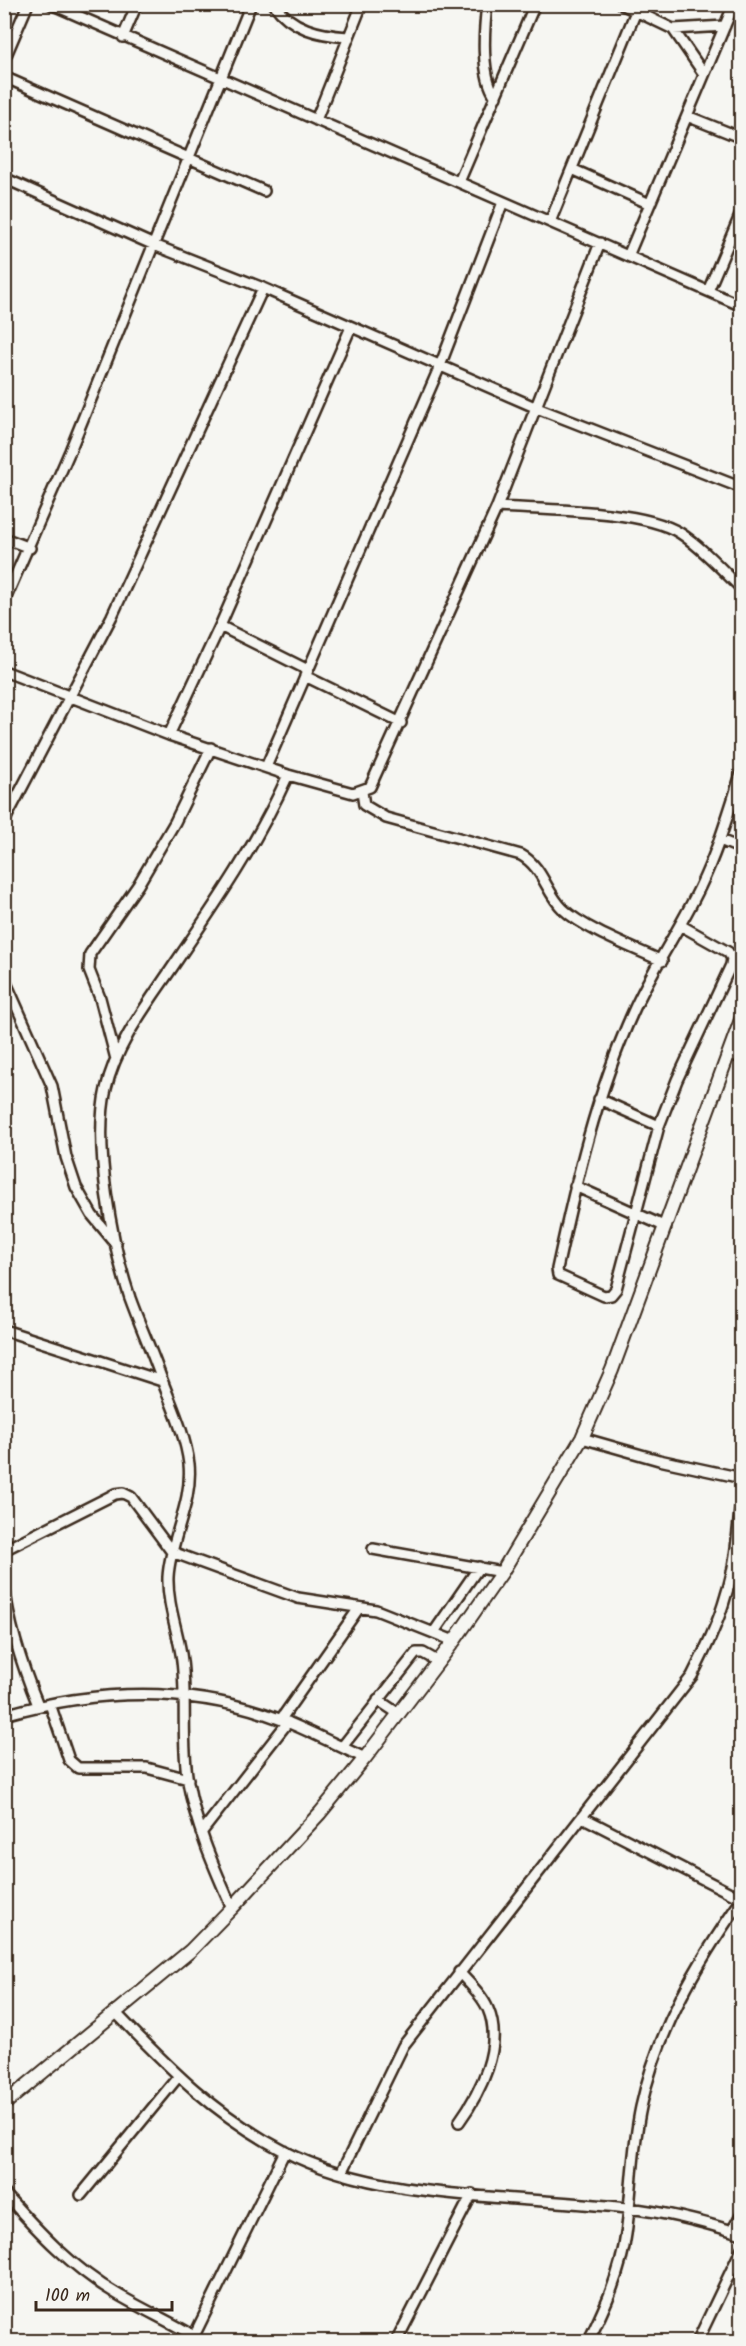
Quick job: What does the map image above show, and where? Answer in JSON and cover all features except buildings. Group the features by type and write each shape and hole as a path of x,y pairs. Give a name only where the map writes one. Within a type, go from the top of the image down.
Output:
{"street":[{"path":"4,60 28,4"},
{"path":"51,4 741,306"},
{"path":"123,37 137,4"},
{"path":"4,602 30,548 251,4"},
{"path":"274,4 285,16 307,30 348,37"},
{"path":"316,120 362,4"},
{"path":"487,4 485,48 490,85 496,97"},
{"path":"459,182 535,4"},
{"path":"621,4 638,8 673,29 704,74"},
{"path":"628,256 734,4"},
{"path":"550,222 638,8"},
{"path":"673,29 725,26"},
{"path":"4,77 264,191"},
{"path":"687,116 741,138"},
{"path":"572,169 650,204"},
{"path":"4,178 154,245 263,288 537,408 741,488"},
{"path":"266,766 440,366 503,202"},
{"path":"708,291 741,211"},
{"path":"4,671 169,735 288,775 343,792 362,792 370,787 497,507 600,243"},
{"path":"4,822 112,616 263,288"},
{"path":"169,735 220,626 351,327"},
{"path":"497,507 634,517 661,524 697,545 741,589"},
{"path":"4,538 30,548"},
{"path":"220,626 401,723"},
{"path":"116,1059 100,998 89,970 90,954 138,885 175,822 211,748"},
{"path":"680,925 728,952 732,958 731,965 677,1080 659,1126 616,1289 611,1295 604,1296 562,1279 557,1269 575,1186 599,1099 634,1009 662,961 720,840 741,771"},
{"path":"232,1908 201,1833 188,1779 182,1659 168,1581 172,1552 188,1491 189,1465 183,1440 130,1298 107,1198 101,1145 102,1109 106,1086 116,1059 154,994 230,884 272,811 288,775"},
{"path":"362,792 364,805 386,818 531,860 556,901 572,916 662,961"},
{"path":"720,840 741,849"},
{"path":"4,978 52,1086 66,1157 76,1187 92,1215 118,1246"},
{"path":"4,2104 117,2014 190,1951 232,1908 320,1813 365,1758 439,1662 502,1572 582,1438 612,1370 666,1227 735,1056 741,1017"},
{"path":"599,1099 659,1126"},
{"path":"575,1186 666,1227"},
{"path":"4,1330 162,1381"},
{"path":"582,1438 659,1460 741,1478"},
{"path":"341,2173 398,2055 459,1972 692,1676 705,1650 727,1593 736,1547 741,1490"},
{"path":"4,1550 115,1494 123,1493 131,1497 172,1552 298,1598 376,1610 454,1641"},
{"path":"373,1549 502,1572"},
{"path":"434,1632 479,1567"},
{"path":"4,1584 7,1610 20,1659 38,1705"},
{"path":"201,1833 284,1721 359,1608"},
{"path":"342,1748 416,1653 423,1653 439,1662"},
{"path":"4,1715 38,1705 100,1695 143,1693 185,1696 225,1702 284,1721 365,1758"},
{"path":"378,1700 399,1714"},
{"path":"50,1704 69,1760 78,1768 147,1768 188,1779"},
{"path":"582,1817 741,1899 689,1978 665,2032 642,2104 636,2136 626,2236 616,2279 588,2342"},
{"path":"459,1972 487,2006 492,2033 485,2075 479,2090 459,2122"},
{"path":"117,2014 178,2078 220,2111 285,2151 341,2173 392,2185 629,2208 682,2217 737,2233 741,2213"},
{"path":"81,2195 178,2078"},
{"path":"4,2193 48,2242 67,2259 116,2294 194,2339 285,2151"},
{"path":"396,2342 472,2194"},
{"path":"697,2342 741,2248"}]}
